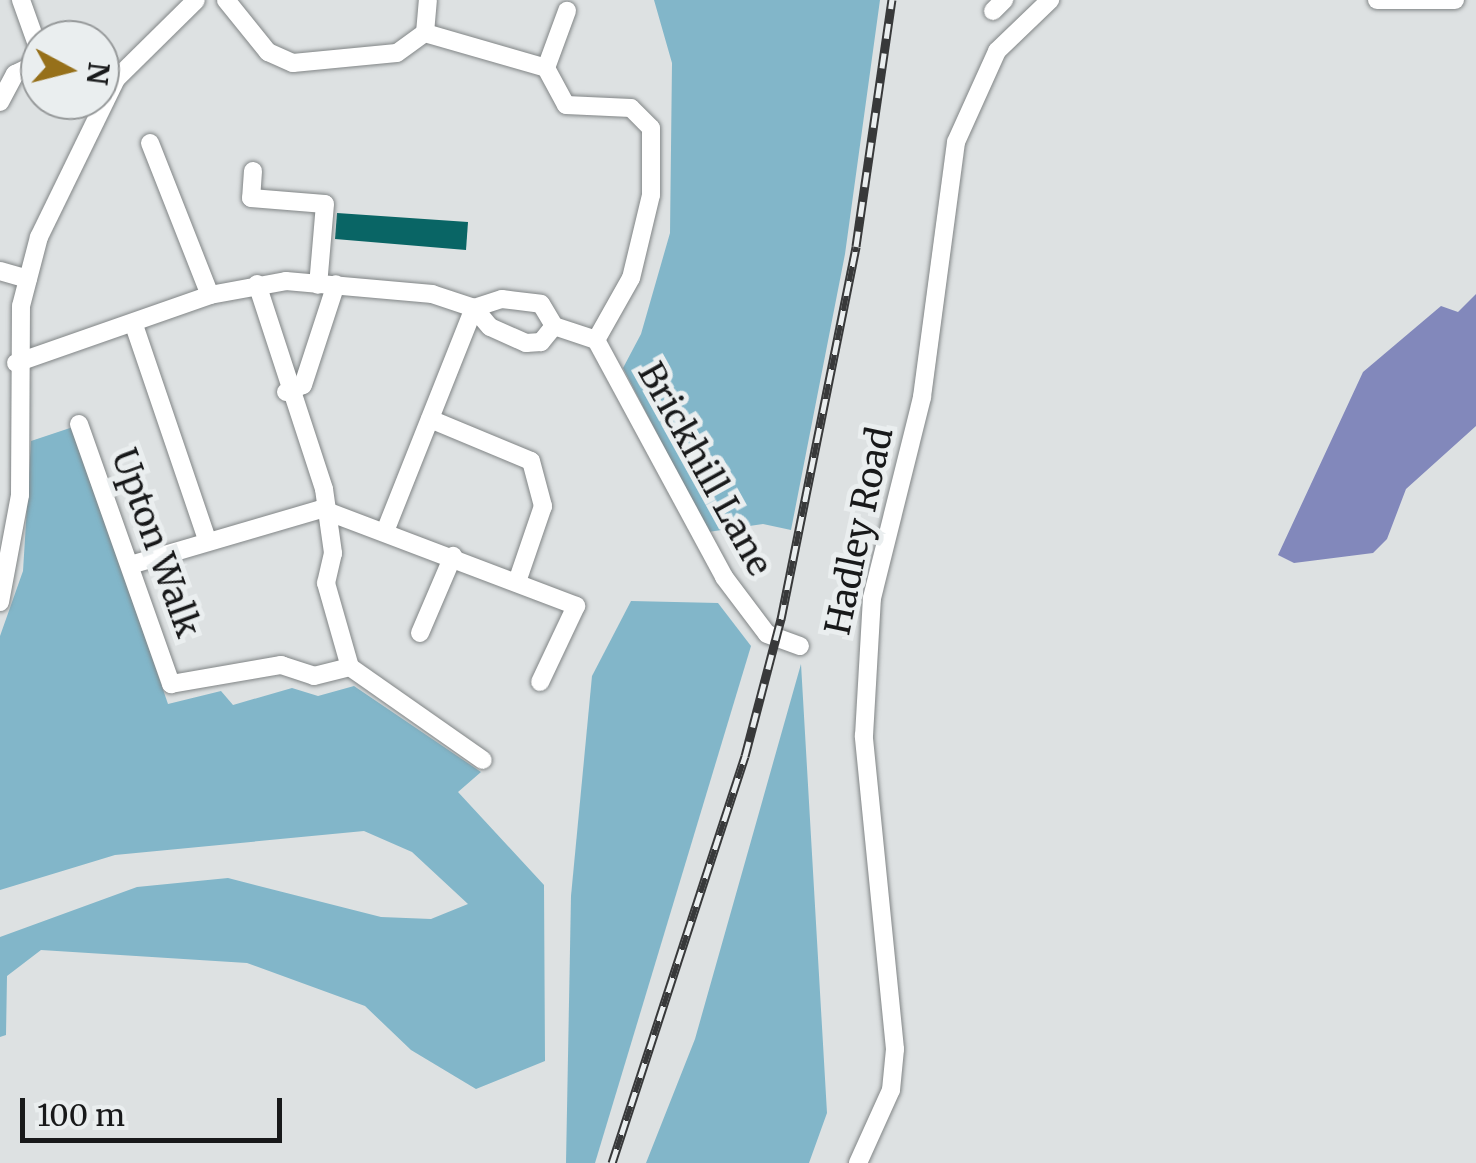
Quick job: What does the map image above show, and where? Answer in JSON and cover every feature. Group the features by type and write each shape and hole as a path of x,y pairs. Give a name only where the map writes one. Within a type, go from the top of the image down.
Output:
{"street":[{"path":"120,80 196,0"},
{"path":"236,4 268,52 292,63 397,53 425,33 428,0"},
{"name":"Hadley Road","path":"858,1163 891,1090 894,1049 864,736 872,598 926,379 956,142 998,51 1050,0"},
{"path":"1377,0 1455,0"},
{"path":"546,68 567,11"},
{"path":"425,33 546,68 566,105 631,108 650,128 651,195 631,278 596,340"},
{"path":"0,102 20,72"},
{"path":"0,602 20,495 16,362 28,279 68,166 91,120"},
{"path":"150,143 210,295"},
{"path":"253,171 252,198 325,204 327,285 303,384 286,392"},
{"path":"0,270 28,279"},
{"path":"257,284 286,392 324,489 322,509 333,553 326,583 350,668 483,760"},
{"name":"Brickhill Lane","path":"16,362 210,295 257,284 432,294 474,308 490,327 526,343 541,342 554,326"},
{"name":"Brickhill Lane","path":"474,308 502,299 541,304 554,326 596,340 724,578 767,634 800,646"},
{"path":"386,529 474,308"},
{"path":"134,324 207,540"},
{"path":"430,419 531,461 544,506 516,582"},
{"name":"Upton Walk","path":"79,424 172,684 281,665 314,676 350,668"},
{"path":"130,565 322,509 386,529 576,606 540,682"},
{"path":"420,633 453,556"}],"shaded area":[{"path":"654,0 880,0 845,254 791,530 763,524 708,532 623,368 641,334 670,233 672,63"},
{"path":"1476,294 1476,426 1406,489 1387,539 1373,553 1294,563 1278,555 1363,372 1441,306 1458,312"},
{"path":"73,427 168,704 221,691 233,705 292,688 318,696 354,686 481,772 458,792 544,885 545,1061 476,1089 411,1050 365,1006 247,963 41,950 7,976 6,1035 0,1037 0,937 137,887 228,878 381,917 431,919 468,904 412,852 364,831 115,855 0,890 0,636 23,571 31,441"},
{"path":"631,601 718,603 751,646 595,1163 566,1163 571,896 592,676"},
{"path":"801,664 827,1113 809,1163 646,1163 695,1039"}],"building":[{"path":"337,213 468,222 466,250 335,239"}],"railway":[{"path":"612,1163 745,756 781,619 856,246 892,0"}]}
